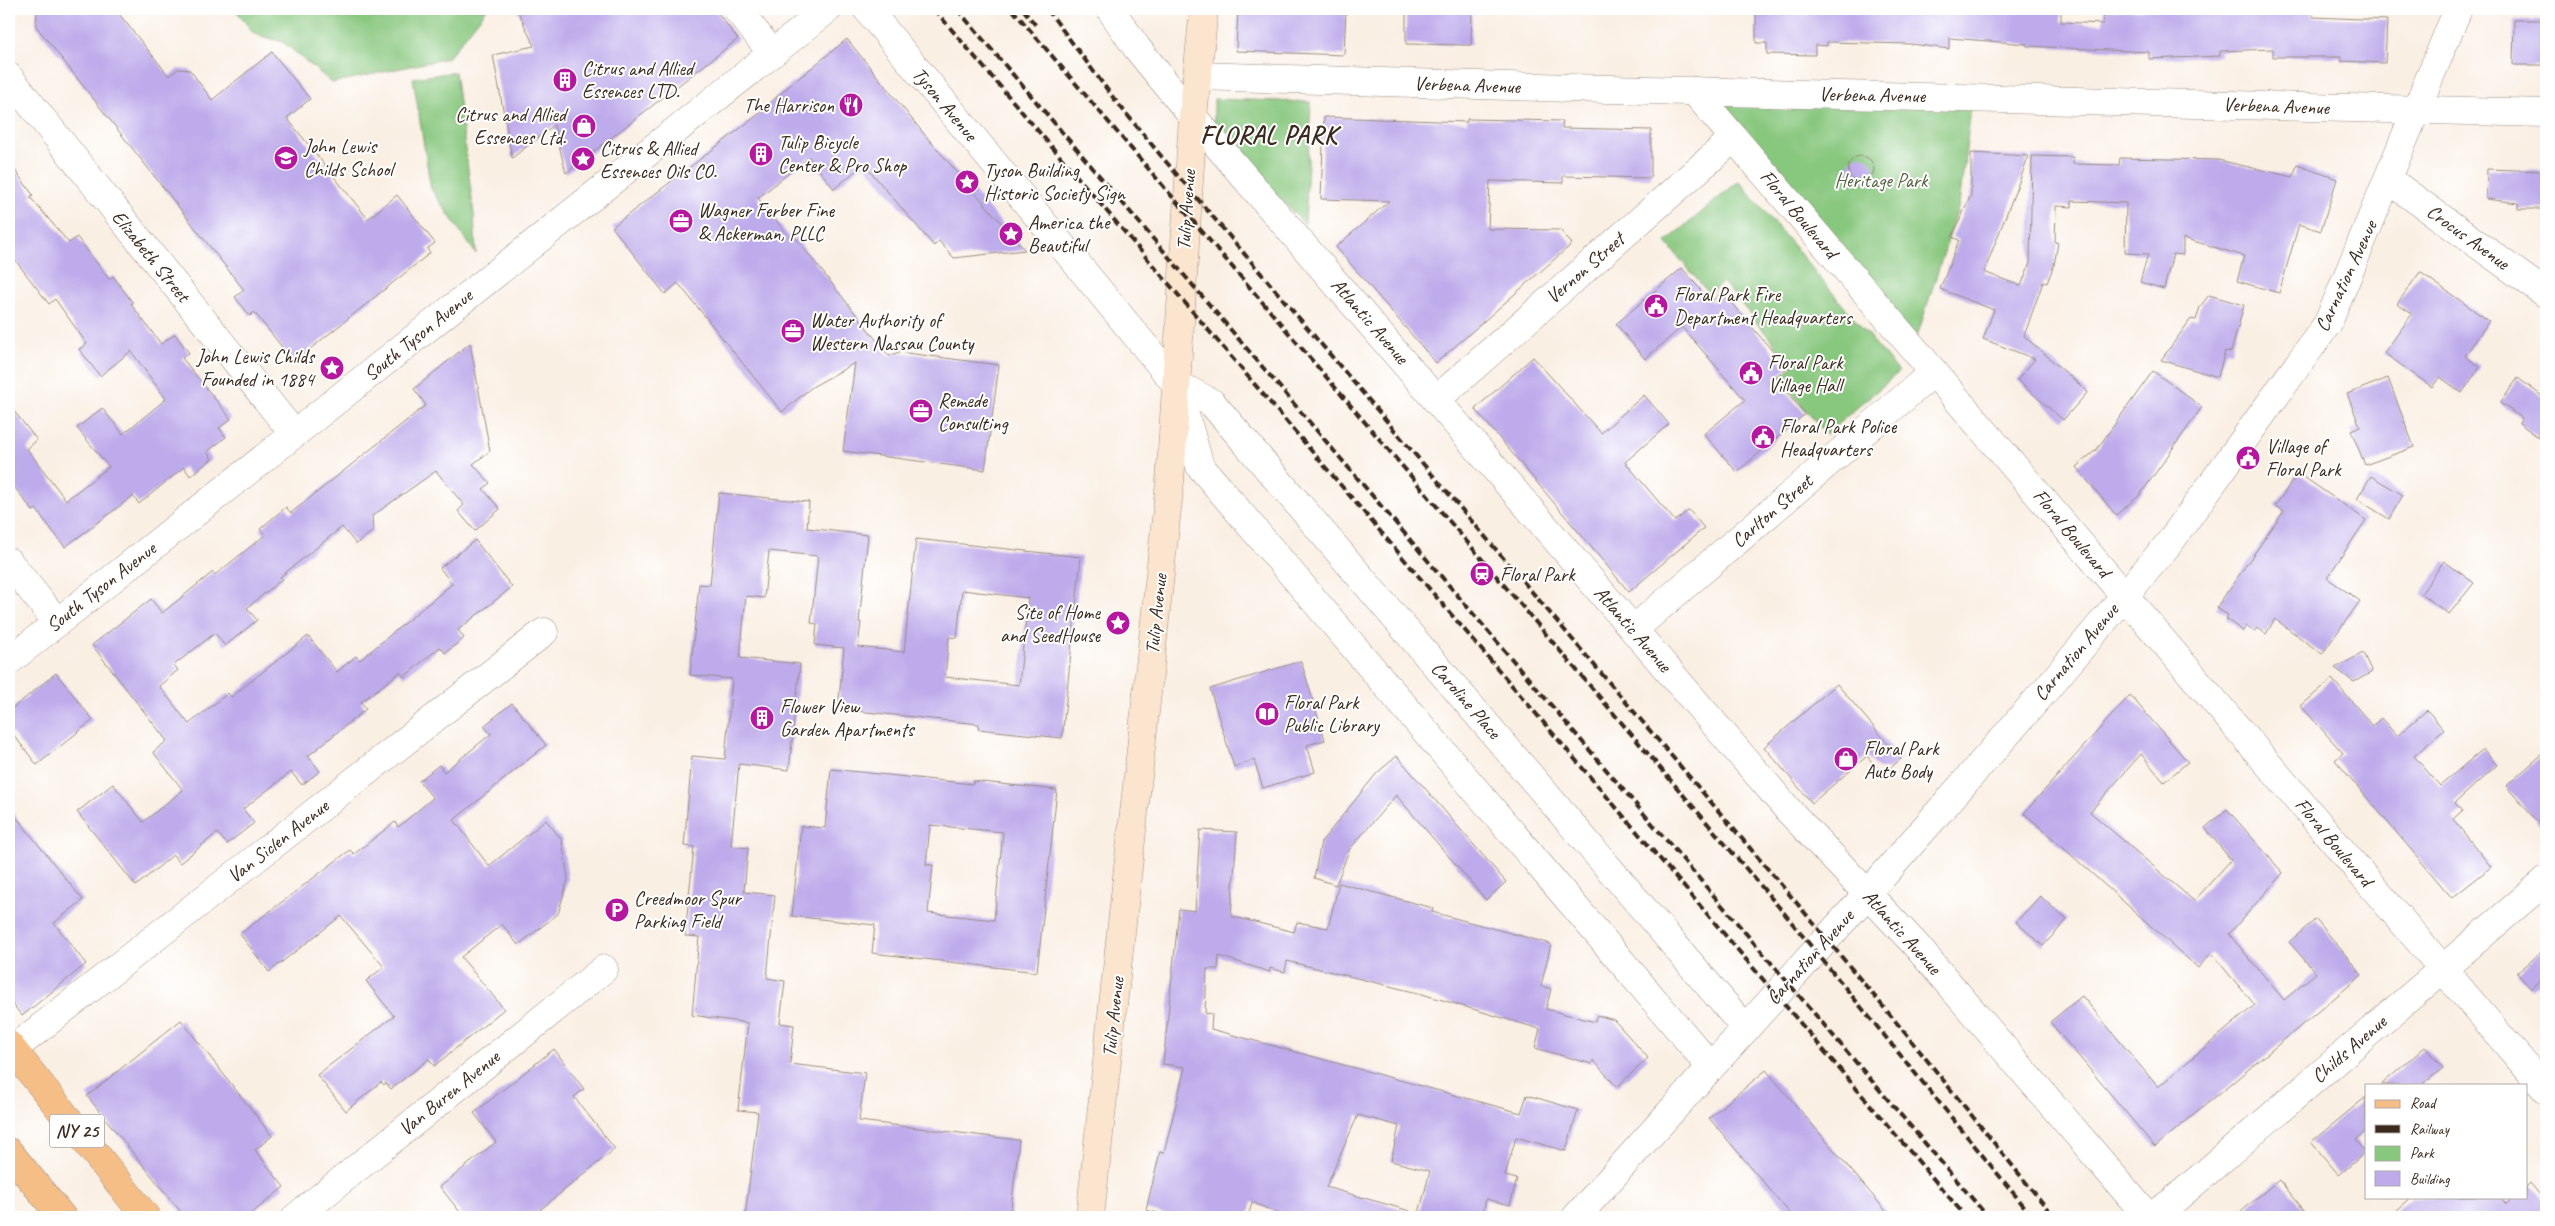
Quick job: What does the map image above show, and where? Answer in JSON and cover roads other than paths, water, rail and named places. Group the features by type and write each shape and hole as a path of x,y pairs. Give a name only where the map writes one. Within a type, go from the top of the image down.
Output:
{"main road":[{"name":"Tulip Avenue","path":"1090,1217 1168,497 1193,117 1204,9"},
{"name":"NY 25","path":"10,1047 146,1217"},
{"path":"9,1152 62,1217"}],"street":[{"path":"737,9 772,53"},
{"name":"South Tyson Avenue","path":"9,661 828,9"},
{"name":"Tyson Avenue","path":"867,9 1176,384"},
{"name":"Atlantic Avenue","path":"1110,9 1137,48 1193,117 1790,812 1914,943 2149,1217"},
{"name":"Carnation Avenue","path":"1576,1217 1868,894 1934,815 2049,686 2170,542 2328,323 2418,111 2458,9"},
{"name":"Verbena Avenue","path":"1197,76 2546,114"},
{"name":"Elizabeth Street","path":"9,77 294,434"},
{"name":"Floral Boulevard","path":"1694,91 2546,1090"},
{"name":"Vernon Street","path":"1437,399 1734,138"},
{"name":"Crocus Avenue","path":"2389,180 2546,294"},
{"name":"Carlton Street","path":"1634,630 1934,372"},
{"path":"1176,384 1200,466 1711,1067"},
{"name":"Caroline Place","path":"1176,384 1212,403 1746,1029"},
{"path":"9,562 57,622"},
{"name":"Van Siclen Avenue","path":"10,1047 544,632"},
{"name":"Childs Avenue","path":"2149,1217 2172,1202 2546,880"},
{"name":"Van Buren Avenue","path":"296,1217 604,969"}],"railway":[{"path":"934,9 1966,1217"},
{"path":"957,9 1988,1217"},
{"path":"1012,9 1784,913 2033,1217"},
{"path":"1023,9 1037,27"},
{"path":"1047,9 1115,100 1162,157 1795,901 2054,1217"}],"place":[{"name":"Citrus and Allied Essences LTD.","path":"565,80"},
{"name":"The Harrison","path":"851,105"},
{"name":"Citrus and Allied Essences Ltd.","path":"584,126"},
{"name":"Tulip Bicycle Center & Pro Shop","path":"761,154"},
{"name":"John Lewis Childs School","path":"286,158"},
{"name":"Citrus & Allied Essences Oils CO.","path":"583,159"},
{"name":"Tyson Building Historic Society Sign","path":"967,182"},
{"name":"Wagner Ferber Fine & Ackerman, PLLC","path":"681,221"},
{"name":"America the Beautiful","path":"1011,234"},
{"name":"Floral Park Fire Department Headquarters","path":"1656,306"},
{"name":"Water Authority of Western Nassau County","path":"793,331"},
{"name":"John Lewis Childs Founded in 1884","path":"332,368"},
{"name":"Floral Park Village Hall","path":"1751,373"},
{"name":"Remede Consulting","path":"921,411"},
{"name":"Floral Park Police Headquarters","path":"1763,437"},
{"name":"Village of Floral Park","path":"2248,458"},
{"name":"Floral Park","path":"1482,574"},
{"name":"Site of Home and SeedHouse","path":"1118,623"},
{"name":"Floral Park Public Library","path":"1267,714"},
{"name":"Flower View Garden Apartments","path":"762,718"},
{"name":"Floral Park Auto Body","path":"1846,759"},
{"name":"Creedmoor Spur Parking Field","path":"617,910"}],"district":[{"name":"FLORAL PARK","path":"1269,135"}],"park label":[{"name":"Heritage Park","path":"1881,180"}]}
